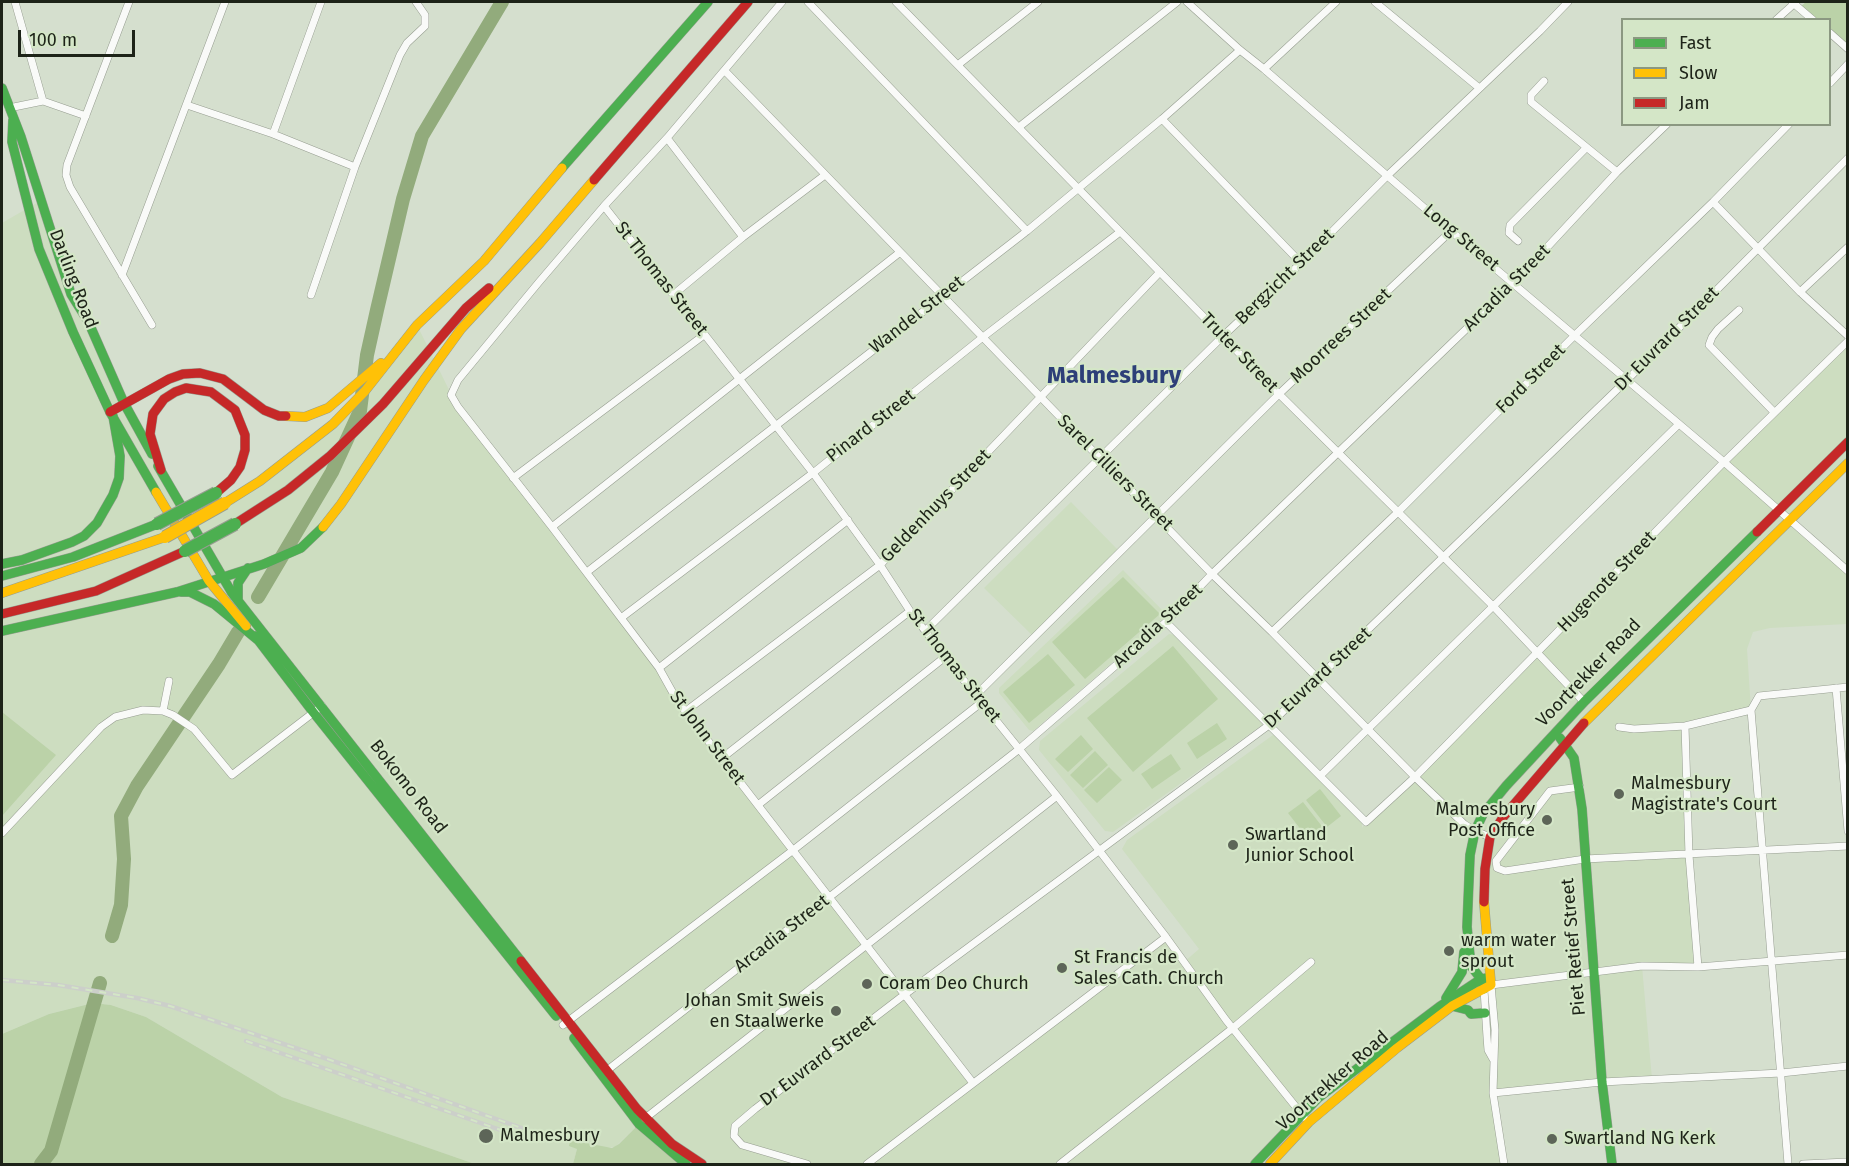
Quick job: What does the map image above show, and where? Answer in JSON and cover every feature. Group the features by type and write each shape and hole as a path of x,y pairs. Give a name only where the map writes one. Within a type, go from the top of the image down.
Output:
{"main road":[{"path":"2,593 165,537 260,481 333,424 365,391 417,326 484,261 708,2"},
{"path":"2,631 177,592 264,564 302,548 341,504 461,329 540,243 747,2"},
{"name":"Darling Road","path":"2,88 21,136 71,294 87,321 124,403"},
{"name":"Darling Road","path":"11,114 12,142 39,249 73,332 111,414"},
{"path":"2,614 96,591 185,551 236,524 288,490 330,456 383,404 466,308 540,243"},
{"path":"2,564 22,560 72,542 84,536 97,523 113,495 118,477 120,456 111,414 124,403 169,379 183,374 200,373 223,379 264,410 279,416 304,417 328,408 400,346"},
{"path":"2,576 73,557 128,537 216,493 231,480 240,467 245,450 245,435 235,410 211,392 186,388 164,399 153,414 150,434 161,470"},
{"name":"Bokomo Road","path":"124,403 221,577 317,709"},
{"name":"Bokomo Road","path":"111,414 209,581 317,709 642,1121 668,1150 686,1164"},
{"name":"Voortrekker Road","path":"1487,983 1483,891 1490,837 1584,702 1848,442"},
{"name":"Voortrekker Road","path":"1487,983 1471,966 1467,927 1469,867 1475,831 1483,814 1501,790 1560,738 1592,714 1848,463"},
{"path":"238,600 238,583 248,568"},
{"path":"177,592 190,592 214,604 259,640"},
{"name":"Piet Retief Street","path":"1560,738 1574,758 1580,787 1596,971 1602,1082 1612,1164"},
{"path":"1438,1007 1452,991 1462,972 1467,927"},
{"name":"Voortrekker Road","path":"1256,1164 1305,1118 1452,1006 1487,983"},
{"name":"Voortrekker Road","path":"1270,1164 1318,1098 1438,1007 1487,983"},
{"path":"1452,1006 1468,1010 1472,1014 1485,1013"},
{"name":"Bokomo Road","path":"642,1121 702,1164"}],"street":[{"path":"15,2 43,101"},
{"path":"129,2 71,156 66,175 70,187 152,325"},
{"path":"122,275 225,2"},
{"path":"273,134 321,2"},
{"path":"311,295 355,167 400,56 407,43 425,26 425,15 416,2"},
{"path":"604,206 667,138 782,2"},
{"path":"808,2 1027,231"},
{"name":"Truter Street","path":"896,2 1337,453 1494,607 1584,702"},
{"path":"958,64 1038,2"},
{"path":"1019,127 1177,2"},
{"name":"Long Street","path":"1187,2 1240,50 1575,334 1848,571"},
{"path":"1264,69 1336,2"},
{"path":"1375,2 1478,87"},
{"name":"Bergzicht Street","path":"926,630 1223,336 1301,263 1478,87 1540,31 1568,2"},
{"path":"1778,18 1794,2 1812,18"},
{"path":"1831,34 1848,49"},
{"name":"Wandel Street","path":"586,572 1027,231 1162,119 1240,50"},
{"path":"1831,82 1848,64"},
{"name":"Sarel Cilliers Street","path":"724,71 1212,574 1414,777 1458,818 1475,831 1490,837"},
{"path":"1544,81 1531,95 1531,102 1617,172"},
{"path":"11,114 43,101 86,116"},
{"path":"187,105 273,134 355,167"},
{"path":"1162,119 1301,263"},
{"name":"Arcadia Street","path":"604,1073 1018,750 1166,622 1212,574 1514,283 1617,172 1665,126"},
{"name":"Ford Street","path":"1272,632 1397,513 1787,126"},
{"path":"667,138 743,237"},
{"path":"1518,240 1509,233 1510,225 1587,148"},
{"name":"Dr Euvrard Street","path":"776,1155 742,1145 736,1140 734,1132 740,1121 904,995 1269,726 1627,380 1848,158"},
{"path":"673,295 743,237 825,175"},
{"path":"1713,202 1848,338"},
{"name":"St Thomas Street","path":"604,206 813,472 945,657 1057,796 1233,1028 1305,1118"},
{"name":"St John Street","path":"604,206 458,380 451,395 659,668 678,702 973,1083"},
{"name":"Moorrees Street","path":"976,695 1279,394 1451,231"},
{"name":"Pinard Street","path":"621,618 813,472 1120,232"},
{"path":"1800,292 1848,247"},
{"path":"552,527 899,253"},
{"name":"Geldenhuys Street","path":"686,711 880,565 1160,272"},
{"path":"1739,310 1718,328 1709,345 1774,412"},
{"path":"513,478 704,335"},
{"name":"Hugenote Street","path":"1320,776 1366,822 1537,654 1848,338"},
{"path":"1166,622 1320,776 1679,424"},
{"path":"659,668 848,520"},
{"path":"722,758 910,611"},
{"path":"758,805 945,657"},
{"path":"163,711 169,681"},
{"path":"1788,1164 1751,710 1759,696 1848,687"},
{"path":"1836,688 1848,831"},
{"path":"565,1023 792,851 982,702"},
{"path":"2,833 101,727 115,717 142,710 173,714 194,729 232,775 317,709"},
{"path":"1619,727 1634,729 1685,726 1751,710"},
{"path":"1685,726 1689,855 1698,966"},
{"path":"1580,787 1550,791 1496,861 1497,867 1505,871 1585,859 1848,846"},
{"path":"642,1121 1057,796"},
{"path":"867,1164 1166,937"},
{"path":"1487,983 1642,966 1698,966 1848,955"},
{"path":"1060,1164 1233,1028 1311,962"},
{"path":"1487,983 1485,1013 1488,1050 1495,1064"},
{"path":"1487,983 1495,1030 1493,1093 1504,1164"},
{"path":"1493,1093 1602,1082 1848,1066"},
{"path":"773,1164 776,1155 807,1164"},
{"path":"1803,1164 1848,1162"}],"shaded area":[{"path":"1806,2 1847,2 1847,48 1831,33 1831,18 1813,18 1800,7"},
{"path":"40,201 71,294 124,403 190,521 225,503 333,424 417,325 454,400 659,668 678,702 973,1083 1166,937 1184,962 1199,949 1122,849 1127,840 1273,735 1280,736 1362,821 1362,828 1847,341 1847,463 1791,521 1847,571 1847,624 1770,628 1753,632 1747,649 1751,710 1685,726 1698,967 1642,966 1652,1079 1494,1093 1504,1164 686,1164 639,1124 615,1147 577,1149 573,1164 475,1164 282,1097 146,1017 111,1005 93,1003 49,1014 2,1034 2,223"},
{"path":"1071,502 1118,550 1032,635 984,588"},
{"path":"1123,570 1167,615 1033,731 1029,730 999,693 999,688"},
{"path":"1123,577 1160,614 1085,679 1052,642"},
{"path":"1169,634 1182,636 1262,717 1262,725 1113,832 1105,831 1039,750 1040,741"},
{"path":"1173,646 1218,699 1133,772 1087,718"},
{"path":"1048,654 1075,685 1029,723 1003,692"},
{"path":"2,712 56,755 2,816"},
{"path":"1217,723 1227,739 1197,759 1187,743"},
{"path":"1081,735 1093,749 1068,772 1055,759"},
{"path":"1095,751 1108,765 1083,788 1070,775"},
{"path":"1171,754 1181,769 1152,789 1141,774"},
{"path":"1109,767 1122,780 1097,803 1084,790"},
{"path":"1320,789 1341,816 1327,827 1306,800"},
{"path":"1303,802 1324,829 1309,840 1288,813"},
{"path":"93,1003 111,1005 146,1017 282,1097 475,1164 2,1164 2,1034 49,1014"},
{"path":"639,1124 686,1164 573,1164 577,1149 569,1146 570,1140 612,1148"}],"waterway":[{"path":"258,597 332,472 360,411 367,355 377,310 403,199 422,136 502,2"},
{"path":"112,936 121,905 124,859 121,816 137,786 238,632"},
{"path":"41,1164 51,1151 100,983"}],"railway":[{"path":"2,980 58,985 170,1006 527,1130"},
{"path":"246,1041 512,1134"}],"traffic: fast":[{"path":"562,168 708,2"},
{"path":"2,88 21,137 71,294 88,321 124,403 152,454"},
{"path":"13,120 12,142 39,249 73,332 110,412 156,492"},
{"path":"2,564 22,560 72,542 84,536 97,523 113,495 119,478 120,456 113,416"},
{"path":"158,466 232,593 521,961"},
{"path":"157,524 216,493"},
{"path":"2,576 73,557 157,524"},
{"path":"185,551 235,524"},
{"path":"2,631 177,592 264,564 301,548 323,527"},
{"path":"1484,989 1481,979 1471,966 1467,927 1470,855 1475,831 1483,814 1584,702 1757,532"},
{"path":"238,600 238,583 248,568"},
{"path":"181,592 190,592 214,604 259,641"},
{"path":"255,636 556,1016"},
{"path":"1560,738 1574,758 1582,809 1602,1082 1612,1164"},
{"path":"1446,998 1462,972 1464,952"},
{"path":"1255,1164 1318,1098 1439,1007 1481,979 1487,978"},
{"path":"1452,1006 1468,1010 1471,1014 1485,1013"},
{"path":"574,1038 639,1124 686,1164"}],"traffic: slow":[{"path":"225,503 260,481 333,424 365,391 417,325 484,261 562,168"},
{"path":"323,527 461,329 594,180"},
{"path":"286,416 305,417 328,408 381,363"},
{"path":"1584,723 1848,463"},
{"path":"156,492 209,581 246,626"},
{"path":"165,537 225,503"},
{"path":"2,593 165,537"},
{"path":"1270,1164 1309,1122 1397,1048 1452,1006 1491,985 1484,902"}],"traffic: jam":[{"path":"594,180 748,2"},
{"path":"235,524 288,490 330,456 383,404 466,308 489,288"},
{"path":"110,412 169,379 183,374 200,373 223,379 264,410 279,416 286,416"},
{"path":"161,470 150,434 153,414 164,399 175,392 186,388 211,392 235,410 245,435 245,450 240,467 231,480 216,493"},
{"path":"1757,532 1848,442"},
{"path":"2,614 96,591 185,551"},
{"path":"1484,902 1485,869 1490,837 1504,816 1584,723"},
{"path":"521,961 637,1109 672,1144 702,1164"}],"place":[{"name":"Malmesbury Magistrate's Court","path":"1619,794"},
{"name":"Malmesbury Post Office","path":"1547,820"},
{"name":"Swartland Junior School","path":"1233,845"},
{"name":"warm water sprout","path":"1449,951"},
{"name":"St Francis de Sales Cath. Church","path":"1062,968"},
{"name":"Coram Deo Church","path":"867,984"},
{"name":"Johan Smit Sweis en Staalwerke","path":"836,1011"},
{"name":"Malmesbury","path":"486,1136"},
{"name":"Swartland NG Kerk","path":"1552,1139"}],"district":[{"name":"Malmesbury","path":"1114,376"}]}
